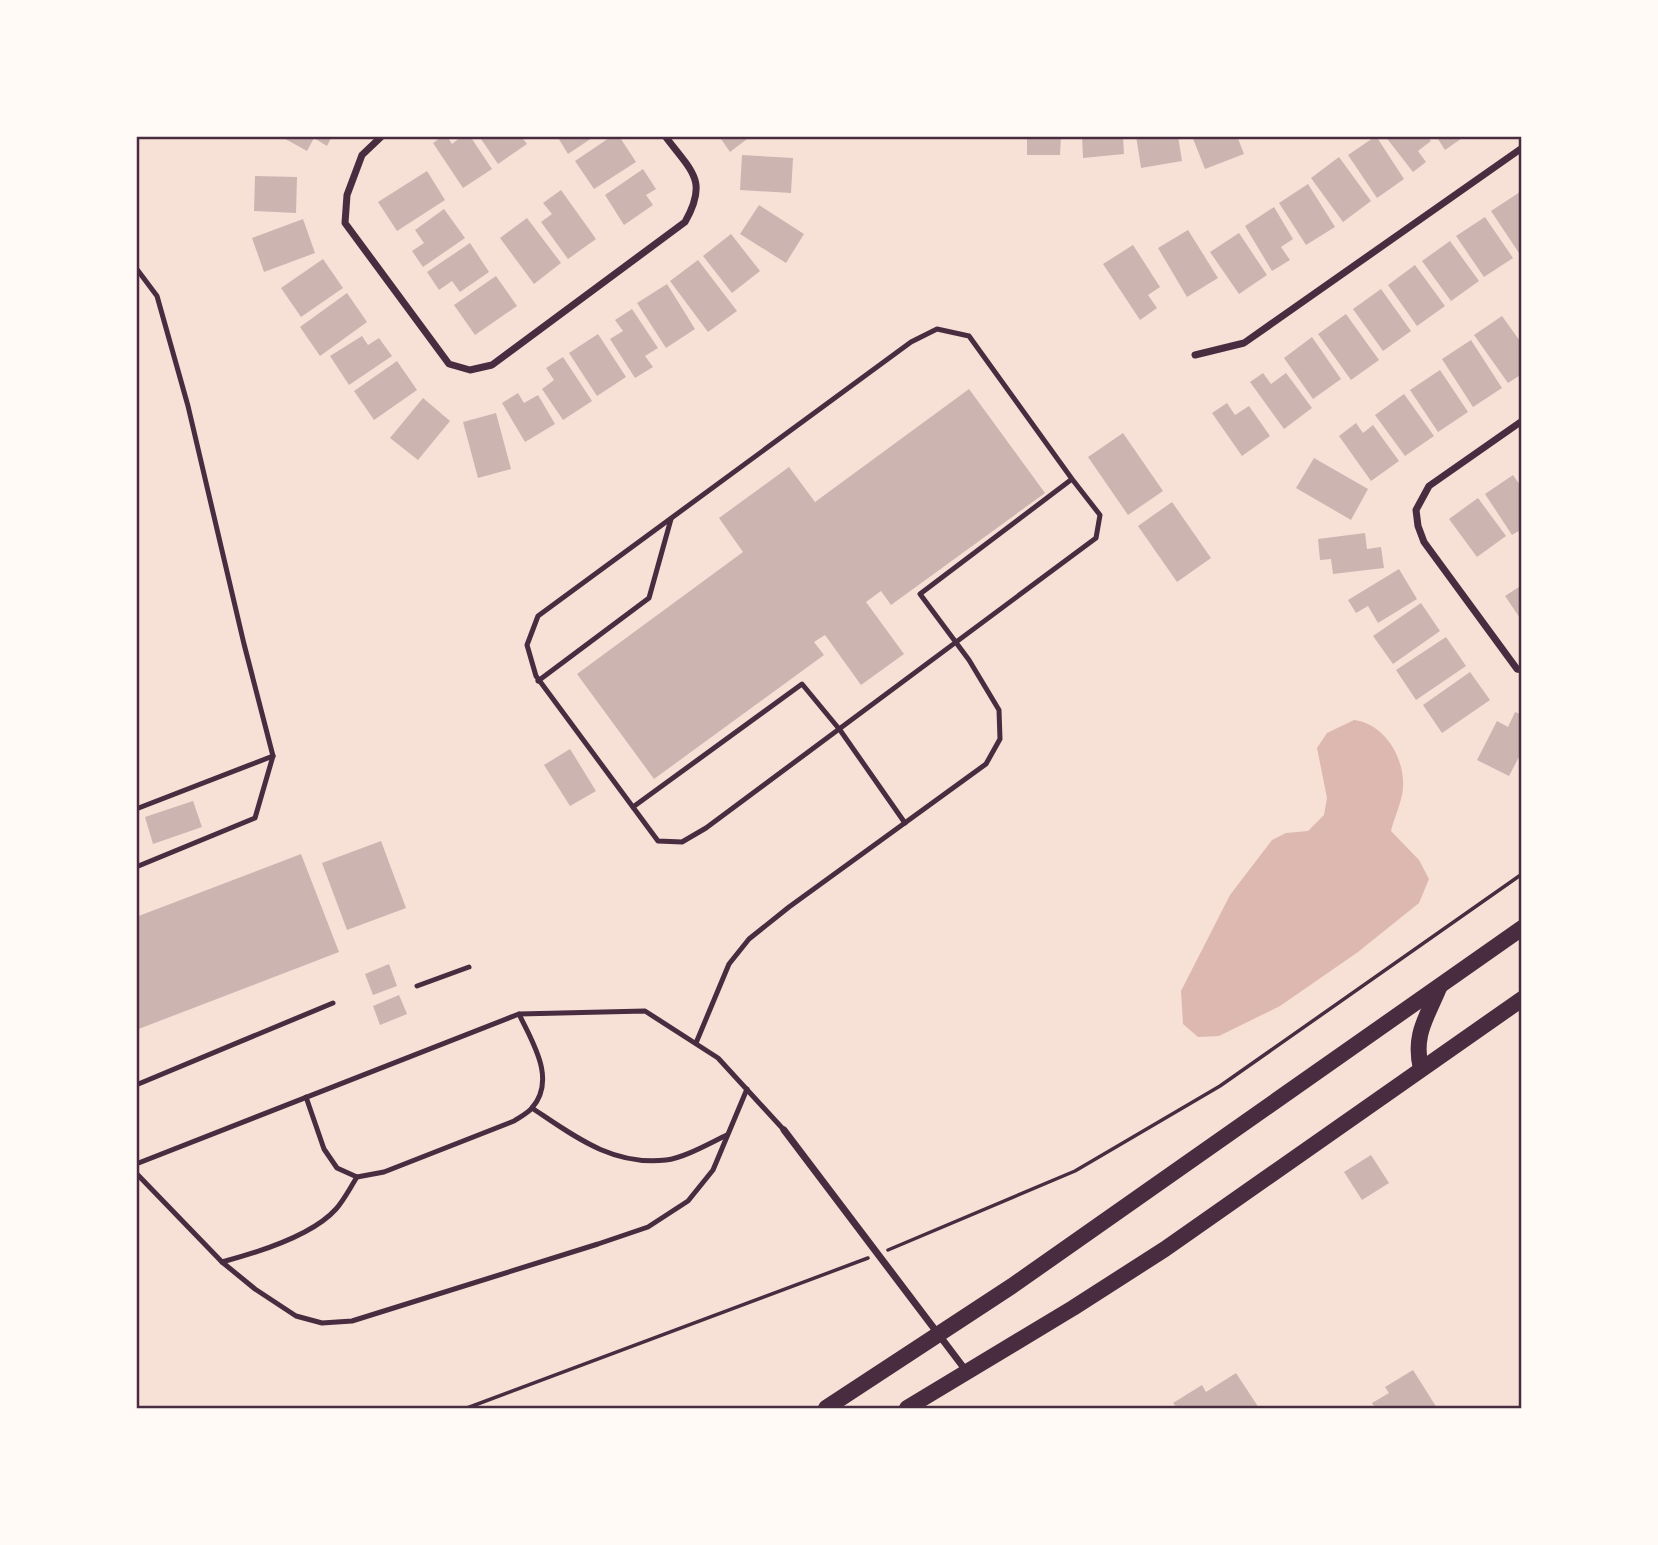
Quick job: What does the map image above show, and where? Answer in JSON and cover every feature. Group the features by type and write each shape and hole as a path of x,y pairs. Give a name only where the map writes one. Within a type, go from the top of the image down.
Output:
{"main road":[{"path":"826,1409 1179,1170 1521,928"},
{"path":"1421,1069 1417,1049 1420,1031 1440,985"},
{"path":"907,1409 968,1374 1165,1249 1521,999"}],"street":[{"path":"382,136 362,155 347,195 345,223 449,364 470,370 492,365 685,222 695,204 698,189 693,175 665,136"},
{"path":"1195,355 1244,343 1521,148"},
{"path":"1521,421 1429,486 1416,510 1424,542 1517,669 1521,670"},
{"path":"784,1130 968,1374"}],"lane":[{"path":"136,268 157,296 188,406 273,756 256,818 136,867"},
{"path":"937,329 969,336 1072,479 1100,515 1096,538 706,828 681,842 658,841 538,681 527,645 538,616 911,342 937,329"},
{"path":"696,1043 729,964 750,939 986,764 1000,739 999,710 956,643 920,594 1072,479"},
{"path":"538,681 649,597 671,519"},
{"path":"633,807 802,684 839,730 905,823"},
{"path":"136,809 273,756"},
{"path":"417,986 469,967"},
{"path":"136,1085 333,1003"},
{"path":"136,1164 519,1014 645,1011 718,1058 784,1130"},
{"path":"306,1097 324,1149 337,1168 357,1177 384,1172 514,1121 532,1108 544,1087 541,1063 519,1014"},
{"path":"136,1173 222,1262 255,1289 296,1316 322,1323 352,1321 648,1227 688,1201 713,1170 747,1089"},
{"path":"532,1108 584,1143 624,1159 668,1160 728,1135"},
{"path":"222,1262 248,1255 309,1229 335,1211 357,1177"}],"path":[{"path":"894,1247 1075,1171 1220,1086 1521,874"},
{"path":"467,1409 860,1260"}],"shaded area":[{"path":"1354,720 1375,728 1384,735 1401,765 1403,788 1391,831 1419,860 1429,879 1419,903 1358,952 1280,1006 1219,1036 1198,1037 1183,1024 1181,991 1230,895 1272,840 1286,833 1308,831 1324,815 1327,798 1317,748 1327,733"}],"building":[{"path":"280,136 332,136 327,146 314,138 307,151"},
{"path":"447,136 452,144 462,136 470,136 492,169 463,188 433,143"},
{"path":"479,136 521,136 527,144 498,164"},
{"path":"557,136 595,136 568,154"},
{"path":"612,136 619,136 636,162 594,189 575,161"},
{"path":"719,136 751,136 730,152"},
{"path":"1027,136 1061,136 1060,155 1027,155"},
{"path":"1082,136 1123,136 1124,154 1083,158"},
{"path":"1136,136 1178,136 1182,161 1141,168"},
{"path":"1192,136 1237,136 1244,154 1205,169"},
{"path":"1376,136 1404,179 1377,198 1348,155"},
{"path":"1385,136 1427,136 1431,141 1418,151 1426,162 1413,172"},
{"path":"1436,136 1465,136 1445,150"},
{"path":"742,155 793,158 791,193 740,190"},
{"path":"1339,157 1371,201 1343,222 1311,178"},
{"path":"643,169 656,189 646,195 653,205 624,225 605,195"},
{"path":"427,171 445,200 397,231 378,202"},
{"path":"255,176 297,177 296,213 254,211"},
{"path":"1308,184 1335,227 1306,245 1279,203"},
{"path":"561,190 596,239 568,259 541,222 552,214 543,203"},
{"path":"1520,192 1522,251 1519,253 1491,211"},
{"path":"759,205 804,234 786,263 740,234"},
{"path":"1274,207 1293,239 1281,247 1290,260 1272,271 1245,226"},
{"path":"444,209 465,238 423,267 412,251 424,243 415,230"},
{"path":"1485,217 1513,258 1484,277 1456,236"},
{"path":"527,218 561,263 534,284 500,238"},
{"path":"303,219 315,253 264,272 252,238"},
{"path":"1188,230 1218,278 1187,297 1158,248"},
{"path":"1239,233 1267,275 1239,294 1210,252"},
{"path":"731,234 760,271 732,293 703,256"},
{"path":"1450,241 1479,281 1451,301 1422,261"},
{"path":"470,243 489,272 460,292 452,281 439,290 427,272"},
{"path":"1133,245 1160,287 1148,295 1157,308 1140,320 1103,264"},
{"path":"323,259 343,288 301,317 281,288"},
{"path":"698,260 737,311 708,332 670,281"},
{"path":"1415,265 1445,306 1417,326 1388,285"},
{"path":"496,276 517,306 475,335 454,305"},
{"path":"667,284 695,329 666,348 637,303"},
{"path":"1381,289 1411,331 1383,351 1353,309"},
{"path":"347,293 367,322 320,356 300,327"},
{"path":"632,309 658,348 645,356 653,367 635,378 610,339 623,331 615,320"},
{"path":"1346,314 1379,360 1351,380 1318,334"},
{"path":"1502,316 1522,344 1522,374 1508,383 1474,335"},
{"path":"598,334 626,377 597,396 569,353"},
{"path":"362,336 368,345 379,338 392,356 349,385 330,356"},
{"path":"1312,337 1341,379 1313,399 1284,358"},
{"path":"1471,340 1502,388 1473,407 1442,359"},
{"path":"563,357 592,401 563,420 542,389 554,380 546,368"},
{"path":"397,361 417,390 374,420 354,391"},
{"path":"1440,370 1468,412 1438,432 1410,390"},
{"path":"1263,373 1271,384 1286,373 1312,408 1284,429 1250,382"},
{"path":"969,389 1045,493 891,605 881,591 866,602 904,654 861,685 825,635 814,642 824,655 654,779 577,674 743,552 719,518 789,467 815,502"},
{"path":"518,393 524,403 538,395 555,424 525,442 502,403"},
{"path":"1404,394 1434,436 1405,456 1375,415"},
{"path":"423,398 450,421 418,460 390,438"},
{"path":"1227,403 1235,415 1249,406 1270,436 1242,456 1212,413"},
{"path":"496,413 511,469 478,478 463,422"},
{"path":"1356,423 1363,433 1373,425 1399,461 1371,481 1339,436"},
{"path":"1123,433 1163,491 1128,515 1088,457"},
{"path":"1314,458 1368,489 1351,520 1296,488"},
{"path":"1513,475 1522,488 1522,529 1512,535 1485,494"},
{"path":"1478,498 1506,536 1477,557 1449,519"},
{"path":"1172,502 1211,558 1177,582 1138,526"},
{"path":"1365,533 1367,549 1381,547 1384,568 1333,574 1331,559 1320,560 1318,539"},
{"path":"1399,569 1417,599 1378,623 1368,606 1356,613 1348,600"},
{"path":"1522,585 1522,621 1505,596"},
{"path":"1421,603 1440,631 1393,664 1373,636"},
{"path":"1446,637 1466,666 1416,700 1396,670"},
{"path":"1470,672 1490,700 1442,733 1423,705"},
{"path":"1515,712 1522,715 1522,751 1509,776 1477,760 1497,721 1508,727"},
{"path":"570,749 596,791 570,806 544,765"},
{"path":"193,801 202,827 153,844 145,817"},
{"path":"381,841 406,908 347,930 322,863"},
{"path":"301,854 339,952 136,1030 136,917"},
{"path":"389,964 397,986 373,995 365,974"},
{"path":"399,995 407,1014 380,1025 373,1006"},
{"path":"1371,1155 1389,1183 1362,1200 1344,1172"},
{"path":"1413,1370 1437,1408 1375,1408 1372,1403 1389,1393 1385,1387"},
{"path":"1236,1373 1259,1408 1177,1408 1173,1403 1202,1385 1206,1392"}]}
